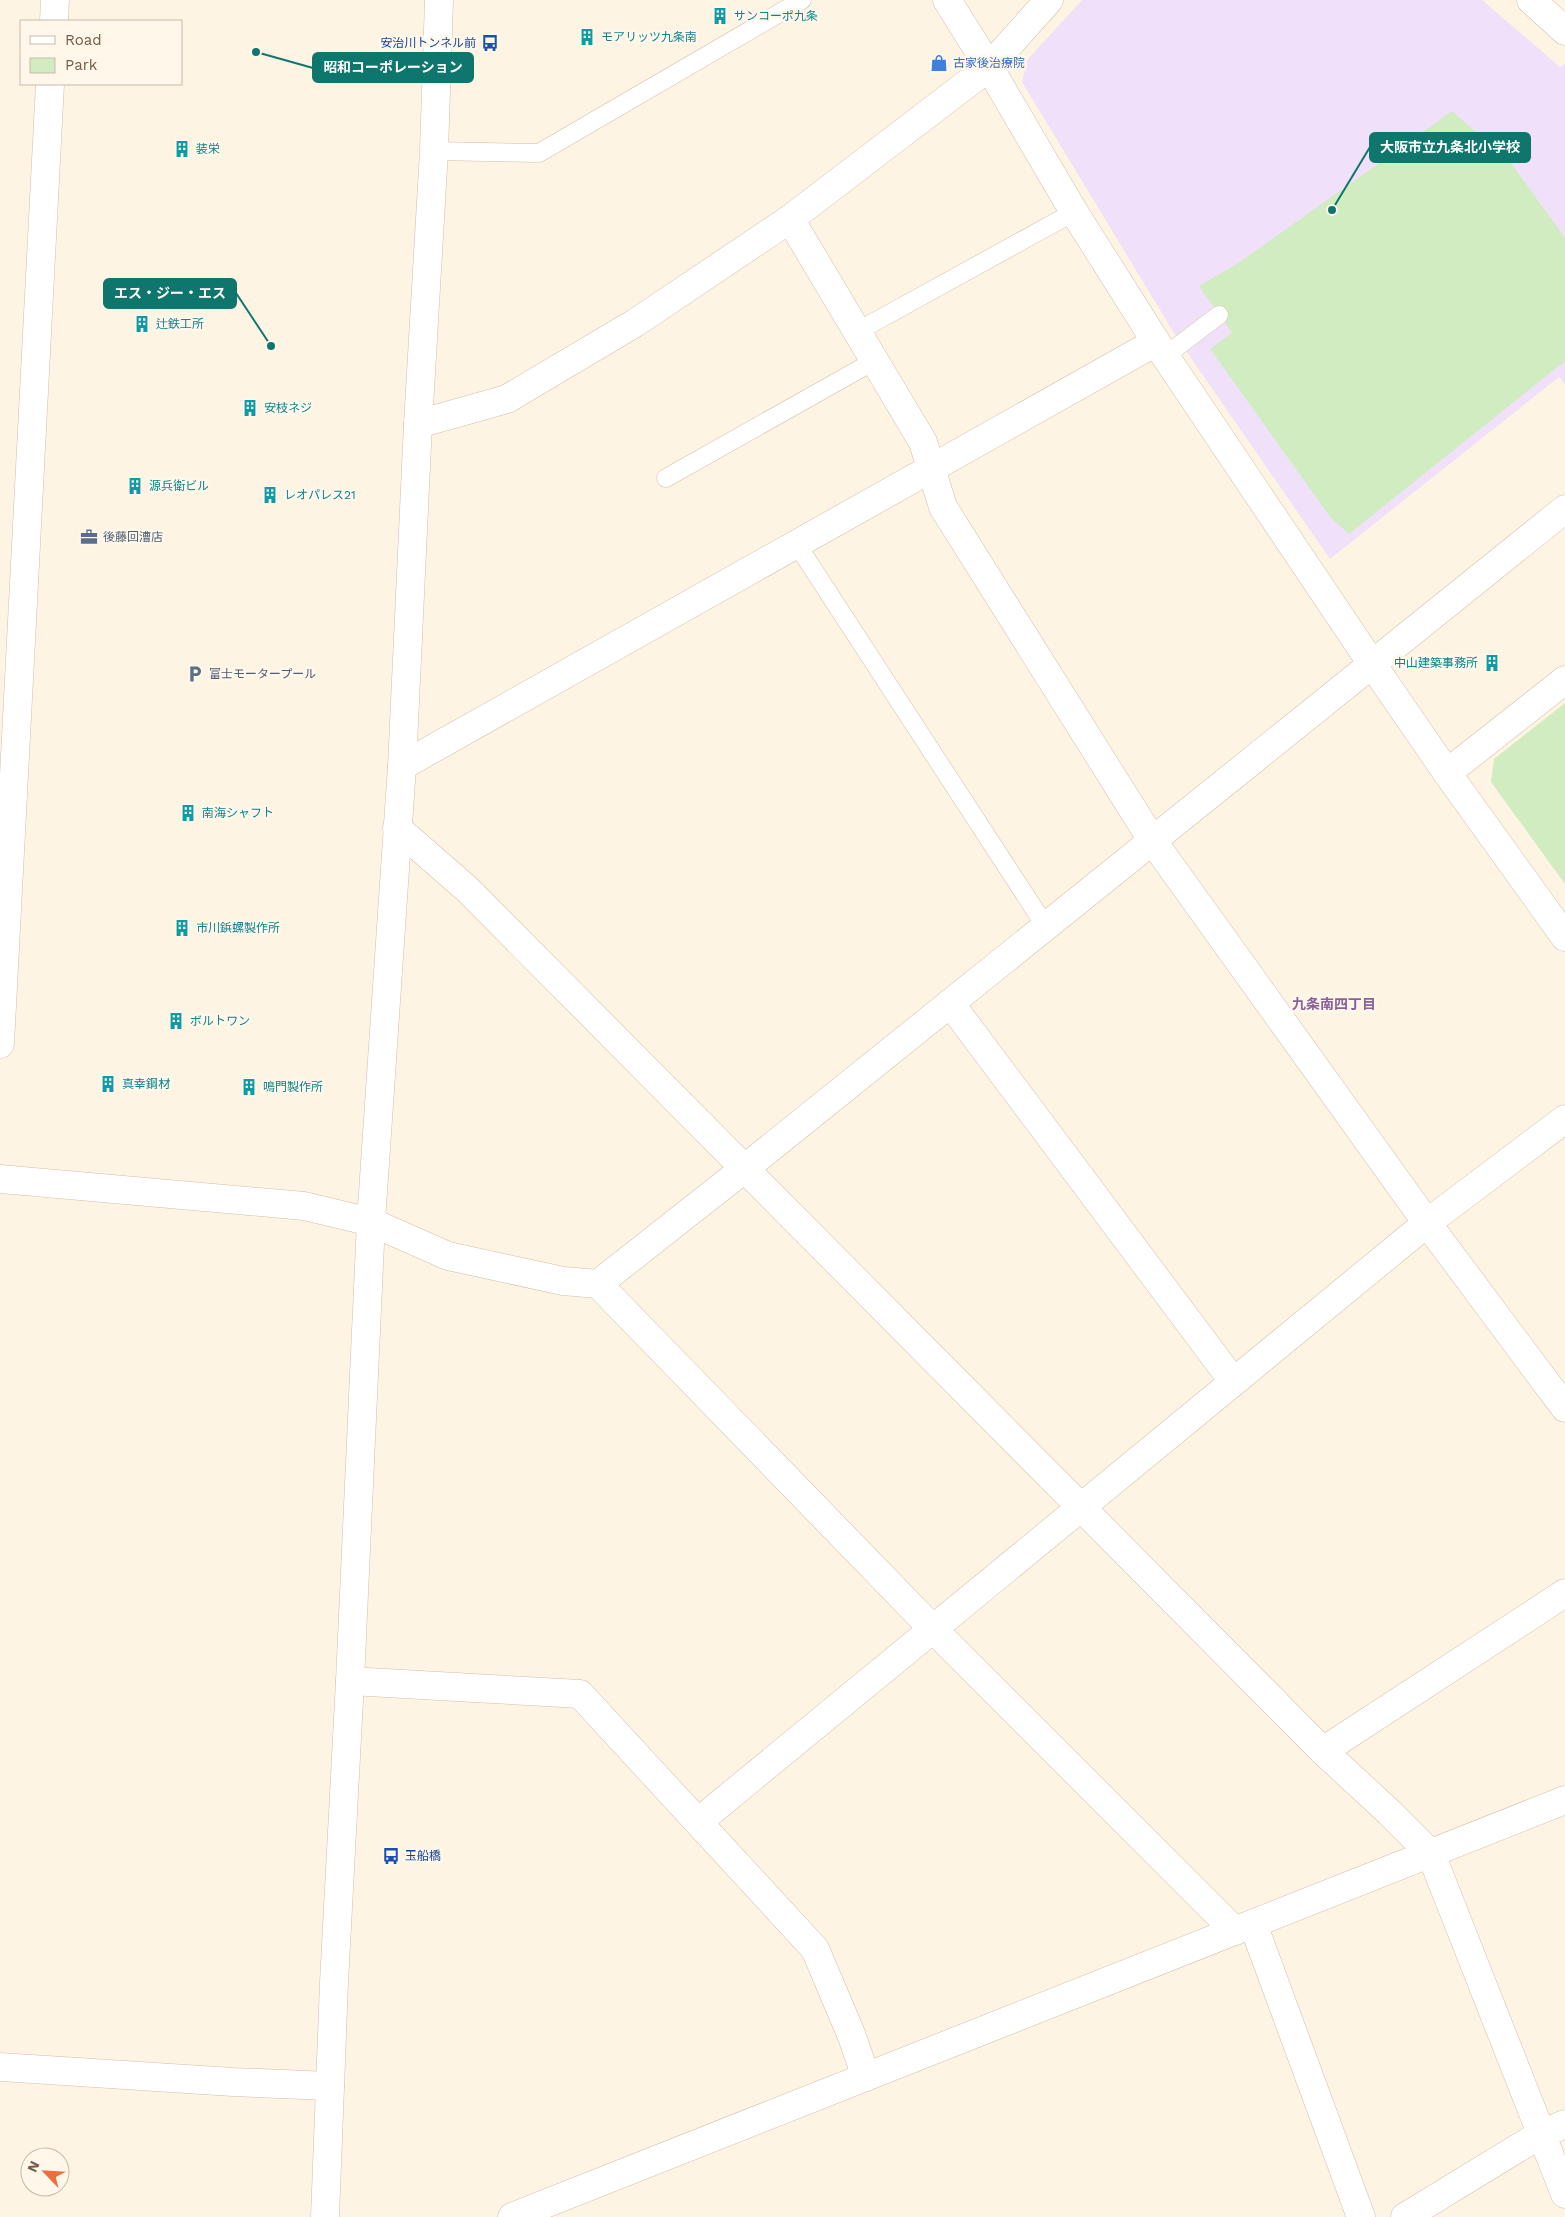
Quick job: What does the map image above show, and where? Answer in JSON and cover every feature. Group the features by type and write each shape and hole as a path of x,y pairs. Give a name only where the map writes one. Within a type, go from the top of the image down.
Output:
{"street":[{"path":"54,20 55,0"},
{"path":"325,2217 334,1983 371,1222 402,766 418,424 434,151 438,0"},
{"path":"947,0 989,67 1074,212 1161,349 1372,664 1447,773 1565,937"},
{"path":"418,424 508,399 635,323 790,219 989,67 1048,0"},
{"path":"1530,0 1565,31"},
{"path":"0,1044 50,85"},
{"path":"790,219 923,442 943,507 1152,840 1427,1223 1565,1408"},
{"path":"402,766 932,468 1161,349"},
{"path":"598,1284 1046,927 1565,509"},
{"path":"1447,773 1565,680"},
{"path":"397,828 467,889 1323,1752 1390,1813 1431,1854 1553,2129 1565,2194"},
{"path":"950,1003 1233,1381"},
{"path":"698,1822 932,1629 1082,1509 1233,1381 1427,1223 1565,1119"},
{"path":"0,1179 304,1206 371,1222 448,1256 563,1281 598,1284 932,1629 1244,1927 1361,2217"},
{"path":"1323,1752 1565,1593"},
{"path":"350,1681 580,1694 815,1949 851,2034 866,2077"},
{"path":"512,2217 1565,1800"},
{"path":"0,2067 232,2082 330,2086"},
{"path":"1405,2217 1553,2129"}],"lane":[{"path":"434,151 539,153 802,0"},
{"path":"858,331 1074,212"},
{"path":"1161,349 1219,315"},
{"path":"666,478 874,360"},
{"path":"796,543 1046,927"}],"shaded area":[{"path":"1082,0 1482,0 1560,67 1565,64 1565,384 1559,377 1330,559 1177,338 1022,82 1027,60"}],"green space":[{"path":"1452,111 1511,163 1565,238 1565,361 1349,534 1330,517 1210,349 1232,333 1199,286 1240,262"},
{"path":"1565,703 1565,884 1491,782 1494,759"}],"place":[{"name":"サンコーポ九条","path":"720,16"},
{"name":"モアリッツ九条南","path":"587,37"},
{"name":"安治川トンネル前","path":"490,43"},
{"name":"昭和コーポレーション","path":"256,52"},
{"name":"古家後治療院","path":"939,63"},
{"name":"装栄","path":"182,149"},
{"name":"大阪市立九条北小学校","path":"1332,210"},
{"name":"辻鉄工所","path":"142,324"},
{"name":"エス・ジー・エス","path":"271,346"},
{"name":"安枝ネジ","path":"250,408"},
{"name":"源兵衛ビル","path":"135,486"},
{"name":"レオパレス21","path":"270,495"},
{"name":"後藤回漕店","path":"89,537"},
{"name":"中山建築事務所","path":"1492,663"},
{"name":"富士モータープール","path":"195,674"},
{"name":"南海シャフト","path":"188,813"},
{"name":"市川鋲螺製作所","path":"182,928"},
{"name":"ボルトワン","path":"176,1021"},
{"name":"真幸鋼材","path":"108,1084"},
{"name":"鳴門製作所","path":"249,1087"},
{"name":"玉船橋","path":"391,1856"}],"district":[{"name":"九条南四丁目","path":"1334,1004"}]}
